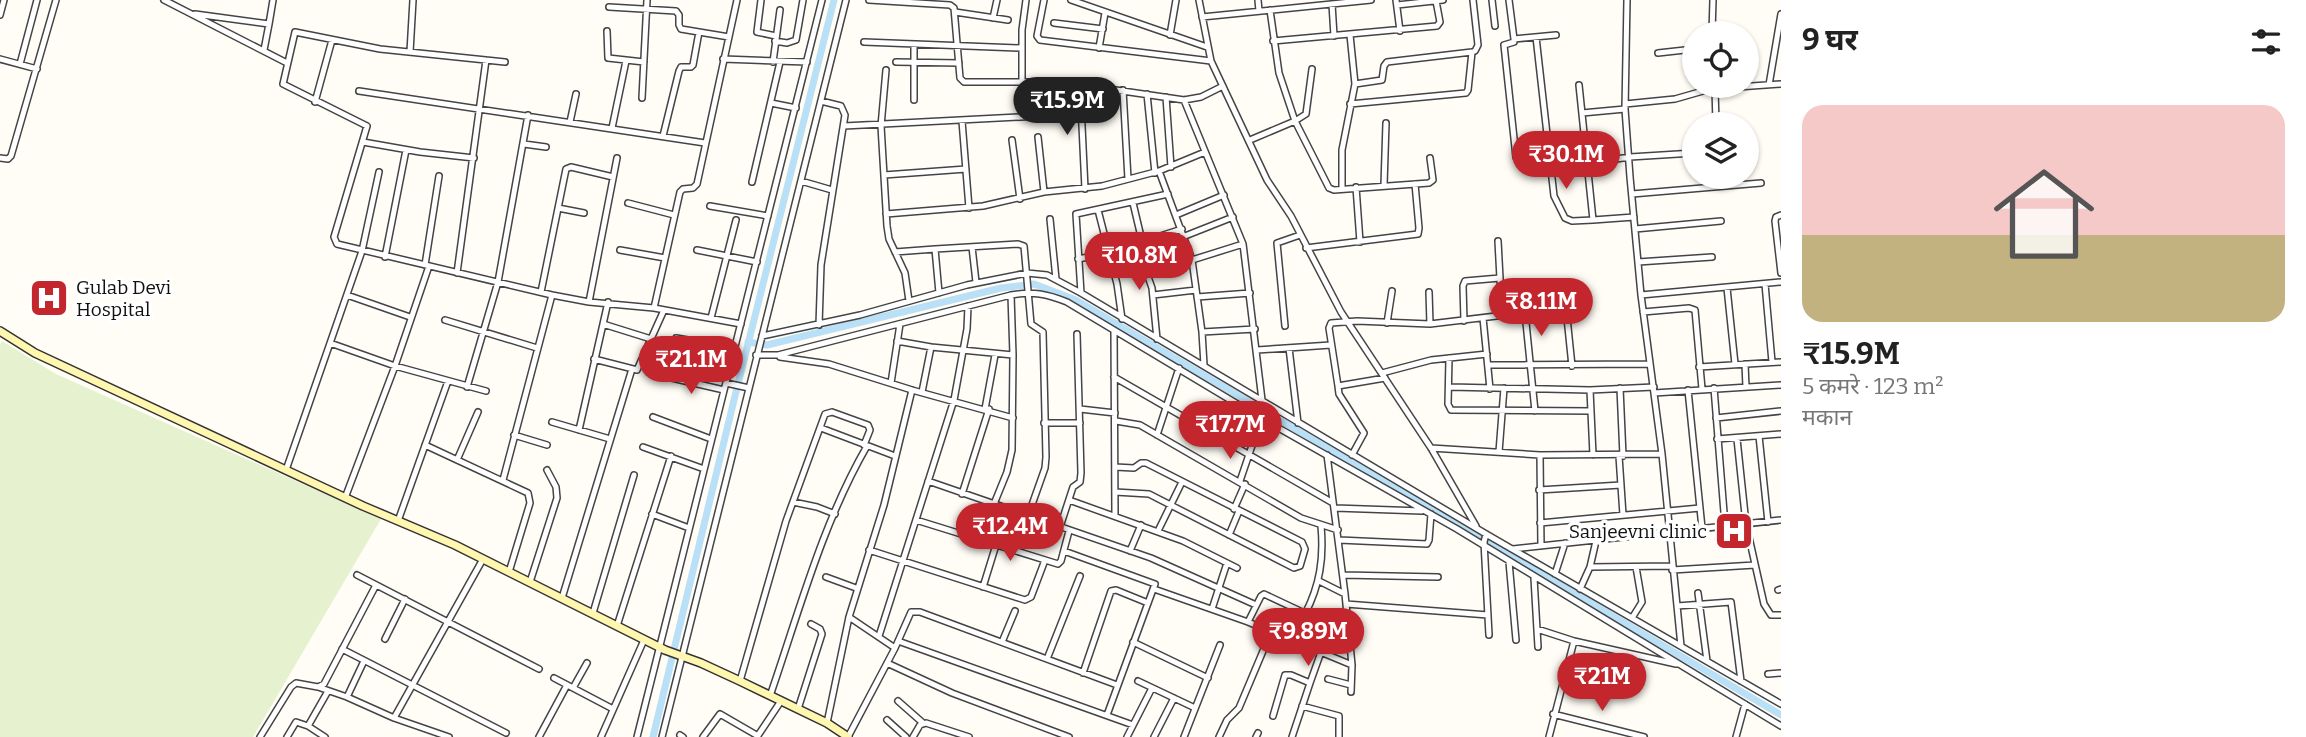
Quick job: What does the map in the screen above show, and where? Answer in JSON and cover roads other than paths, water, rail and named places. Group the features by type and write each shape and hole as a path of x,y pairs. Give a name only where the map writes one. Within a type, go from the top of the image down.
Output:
{"street":[{"path":"0,15 4,0"},
{"path":"20,64 37,0"},
{"path":"0,158 8,159 11,156 56,0"},
{"path":"164,0 178,4 190,13 287,63"},
{"path":"264,50 273,0"},
{"path":"410,52 413,0"},
{"path":"642,98 647,0"},
{"path":"654,308 681,190 696,186 737,0"},
{"path":"761,0 757,32 787,43 796,40 803,0"},
{"path":"637,737 662,649 689,528 822,0"},
{"path":"662,737 746,387 761,339 846,0"},
{"path":"869,0 950,3 955,12 960,78 964,82 1080,84 1184,100 1201,97 1223,86"},
{"path":"993,18 997,0"},
{"path":"1022,82 1021,48 1026,0"},
{"path":"1044,0 1038,38 1211,61"},
{"path":"1071,0 1207,47"},
{"path":"1170,35 1176,0"},
{"path":"1199,0 1211,61 1267,180 1286,207 1347,321 1431,448 1485,540 1509,562 1534,578 1781,726"},
{"path":"1258,0 1259,11"},
{"path":"1202,17 1369,0"},
{"path":"1400,31 1397,3 1443,0"},
{"path":"1355,84 1382,80 1387,61 1475,51 1478,46 1473,0"},
{"path":"1492,0 1495,26"},
{"path":"1509,0 1514,42 1504,45 1516,157"},
{"path":"1628,0 1625,107 1632,194 1681,646"},
{"path":"1712,21 1713,0"},
{"path":"1273,41 1438,26 1436,1"},
{"path":"1332,4 1334,36"},
{"path":"609,7 679,12 679,27 729,37"},
{"path":"752,182 771,103 780,10"},
{"path":"1269,10 1277,67 1295,121 1329,188 1415,184 1433,180 1430,158"},
{"path":"955,12 1008,20"},
{"path":"190,13 269,24"},
{"path":"1099,48 1105,13"},
{"path":"1769,85 1781,14"},
{"path":"1054,23 1103,29"},
{"path":"607,31 608,58 644,62"},
{"path":"505,62 410,52 295,32 283,84 364,124 367,131 334,237 337,244 552,295 589,302 654,308 741,324"},
{"path":"663,136 679,71 681,67 693,65 699,32"},
{"path":"1342,189 1342,150 1355,84 1350,35"},
{"path":"1514,39 1556,35"},
{"path":"1536,37 1552,190 1565,218 1572,221 1634,217"},
{"path":"315,102 332,40"},
{"path":"864,41 1021,48"},
{"path":"914,45 914,100"},
{"path":"1658,52 1682,50"},
{"path":"1350,104 1466,93 1472,52"},
{"path":"0,59 37,69"},
{"path":"723,59 807,62"},
{"path":"457,273 486,60"},
{"path":"612,128 626,61"},
{"path":"895,62 959,63"},
{"path":"886,69 881,126 886,214 889,239 905,273 909,301"},
{"path":"1250,140 1303,118 1308,108 1312,69"},
{"path":"1080,84 1079,114 1085,189"},
{"path":"1759,86 1781,84"},
{"path":"1579,85 1593,220"},
{"path":"1123,90 1128,179"},
{"path":"359,91 705,143"},
{"path":"570,122 576,94"},
{"path":"1147,94 1157,172 1185,236 1192,260 1204,365"},
{"path":"1166,97 1171,167"},
{"path":"1582,113 1682,97"},
{"path":"1184,100 1243,244 1255,329 1260,408 1229,535"},
{"path":"819,325 821,265 844,126 843,108 821,101"},
{"path":"771,103 796,108"},
{"path":"844,126 1079,114"},
{"path":"467,387 498,282 528,115"},
{"path":"962,121 968,208"},
{"path":"1384,185 1386,123"},
{"path":"1038,138 1044,192"},
{"path":"1012,140 1020,199"},
{"path":"363,142 474,158"},
{"path":"524,144 547,147"},
{"path":"385,257 406,150"},
{"path":"886,214 968,208 1044,192 1085,189 1157,172 1205,152"},
{"path":"1588,163 1682,154"},
{"path":"589,302 617,158"},
{"path":"541,292 568,167 613,177"},
{"path":"884,175 966,169"},
{"path":"286,470 362,251 379,172"},
{"path":"345,498 395,366 427,266 439,176"},
{"path":"801,181 832,190"},
{"path":"1306,248 1418,234 1415,184"},
{"path":"1356,187 1360,242"},
{"path":"1632,194 1694,189"},
{"path":"1080,293 1074,217 1168,194"},
{"path":"1175,215 1224,195"},
{"path":"1132,202 1153,295 1157,339"},
{"path":"628,203 674,215"},
{"path":"710,206 768,216"},
{"path":"558,208 584,213"},
{"path":"1098,210 1117,284 1122,319"},
{"path":"1781,215 1776,217 1775,221 1781,273"},
{"path":"1185,236 1233,217"},
{"path":"1050,219 1056,279"},
{"path":"711,318 736,220"},
{"path":"1635,229 1721,220"},
{"path":"1077,259 1108,253 1182,229"},
{"path":"1285,326 1277,243 1300,235"},
{"path":"1498,241 1502,316"},
{"path":"895,252 1022,244 1032,326 1040,328 1042,332 1045,468 1028,516"},
{"path":"1192,260 1243,244"},
{"path":"972,247 976,282"},
{"path":"935,249 939,293"},
{"path":"620,250 665,258"},
{"path":"698,250 757,262"},
{"path":"1639,262 1712,257"},
{"path":"761,339 976,282 1047,275 1204,365 1327,455 1428,513 1485,540 1513,549 1781,704"},
{"path":"1464,321 1465,281 1500,278"},
{"path":"1641,295 1781,282"},
{"path":"1765,284 1772,362"},
{"path":"1727,288 1735,364"},
{"path":"772,356 1028,289 1067,302 1179,368 1260,408 1298,423 1478,529"},
{"path":"1387,323 1392,291"},
{"path":"1429,292 1430,324"},
{"path":"1153,295 1250,293"},
{"path":"346,295 410,317"},
{"path":"503,480 552,295"},
{"path":"994,505 1009,464 1013,418 1011,295"},
{"path":"579,430 608,302"},
{"path":"879,636 954,400 967,328 968,306"},
{"path":"1352,455 1364,433 1339,394 1329,326 1347,321 1430,324 1579,306"},
{"path":"1566,308 1572,366"},
{"path":"1643,312 1689,308 1695,310 1702,389"},
{"path":"594,359 639,369 664,310"},
{"path":"1525,313 1535,411"},
{"path":"1483,318 1490,389"},
{"path":"445,320 537,348"},
{"path":"603,324 651,339"},
{"path":"891,383 900,324"},
{"path":"1202,332 1255,329"},
{"path":"0,331 35,354 483,559 662,649 740,681 827,723 848,737 895,648 908,615 915,612 1117,685"},
{"path":"1114,331 1115,515"},
{"path":"1060,527 1073,487 1081,478 1077,334"},
{"path":"676,338 735,348"},
{"path":"897,341 995,355 1013,355"},
{"path":"330,343 395,366 486,391"},
{"path":"1257,350 1331,345"},
{"path":"922,393 931,347"},
{"path":"1289,348 1298,423"},
{"path":"757,352 829,364 1013,418"},
{"path":"1338,386 1449,358 1488,354"},
{"path":"962,494 987,409 995,355"},
{"path":"1449,358 1448,404 1451,410 1591,411"},
{"path":"1699,368 1781,362"},
{"path":"1489,365 1649,363"},
{"path":"1745,364 1746,387"},
{"path":"1157,435 1179,368"},
{"path":"562,598 632,369"},
{"path":"663,376 724,390"},
{"path":"1114,377 1250,454 1334,506 1428,513"},
{"path":"398,521 448,381"},
{"path":"726,383 746,387"},
{"path":"1450,387 1688,390 1781,385"},
{"path":"1499,452 1504,388"},
{"path":"1620,388 1623,515"},
{"path":"1714,388 1725,525"},
{"path":"827,723 856,588 884,505 912,390"},
{"path":"1590,390 1593,455"},
{"path":"1688,390 1702,528"},
{"path":"1080,409 1115,413"},
{"path":"1716,418 1781,411"},
{"path":"457,460 478,412"},
{"path":"740,681 793,502 825,414 832,412 868,425 870,430 866,446 820,548 770,696"},
{"path":"653,417 712,439"},
{"path":"1116,421 1136,424 1301,518 1338,530"},
{"path":"552,422 610,439"},
{"path":"1044,423 1080,423"},
{"path":"821,428 895,456"},
{"path":"1717,439 1781,434"},
{"path":"514,435 547,445"},
{"path":"1759,436 1768,522"},
{"path":"1737,439 1746,524 1766,610 1771,615 1781,615"},
{"path":"425,445 528,493 530,497 509,572"},
{"path":"643,447 704,469"},
{"path":"1431,448 1540,454 1662,454"},
{"path":"1540,454 1541,546"},
{"path":"1327,455 1345,594 1352,665 1351,688 1328,679"},
{"path":"617,625 671,456"},
{"path":"1115,467 1134,468 1146,463 1302,542 1305,550 1300,566 1294,568 1149,494 1115,492"},
{"path":"530,582 557,498 556,487 547,470"},
{"path":"593,613 634,475"},
{"path":"928,481 1168,565 1256,605"},
{"path":"1158,531 1182,482"},
{"path":"1539,490 1621,485"},
{"path":"1069,500 1158,531 1237,568"},
{"path":"793,502 835,514"},
{"path":"1540,523 1700,508"},
{"path":"1339,540 1427,544 1428,513"},
{"path":"652,514 689,528"},
{"path":"916,520 1060,563 1069,531"},
{"path":"1513,549 1781,520"},
{"path":"1130,551 1140,525"},
{"path":"1305,614 1319,581 1324,553 1321,526"},
{"path":"1485,540 1489,635"},
{"path":"1580,589 1590,568 1597,541"},
{"path":"1555,574 1565,544"},
{"path":"984,587 996,545"},
{"path":"869,550 1028,600 1045,560"},
{"path":"1064,551 1155,584 1107,715"},
{"path":"394,719 483,559"},
{"path":"1509,562 1516,640"},
{"path":"1212,610 1227,563"},
{"path":"1590,568 1755,565"},
{"path":"1632,618 1642,602 1636,567"},
{"path":"357,575 539,669"},
{"path":"1343,575 1438,577"},
{"path":"1047,659 1080,576"},
{"path":"826,577 856,588"},
{"path":"1534,578 1538,647"},
{"path":"1319,581 1345,594"},
{"path":"318,687 324,684 376,585"},
{"path":"1154,589 1248,622 1352,665"},
{"path":"1083,673 1111,591 1148,603"},
{"path":"1698,593 1707,661"},
{"path":"1248,622 1264,594 1349,634"},
{"path":"385,639 405,599"},
{"path":"1677,606 1726,601 1731,604 1741,681"},
{"path":"1346,604 1488,615"},
{"path":"1002,642 1015,611"},
{"path":"849,617 895,648"},
{"path":"798,709 822,634 820,629 811,624"},
{"path":"1537,629 1683,666"},
{"path":"1219,737 1227,720 1240,708 1271,632"},
{"path":"601,737 644,639"},
{"path":"1549,737 1574,640"},
{"path":"898,641 1133,725"},
{"path":"1133,642 1208,678"},
{"path":"1184,737 1220,645"},
{"path":"342,649 506,733"},
{"path":"1292,737 1321,652"},
{"path":"347,697 364,660"},
{"path":"539,737 587,663"},
{"path":"887,663 952,693 1069,737"},
{"path":"1768,674 1781,673"},
{"path":"1273,716 1285,675 1310,683"},
{"path":"554,678 612,709"},
{"path":"1138,681 1195,708"},
{"path":"260,737 291,687 301,683 347,697 394,719 449,737"},
{"path":"1127,737 1152,688"},
{"path":"308,726 328,691"},
{"path":"1154,737 1174,698"},
{"path":"703,737 720,714 760,736 780,701"},
{"path":"898,701 922,723 969,737"},
{"path":"1736,737 1745,704"},
{"path":"1302,706 1337,714 1340,718 1339,737"},
{"path":"1553,714 1644,737"},
{"path":"887,720 906,737"},
{"path":"287,737 296,722 325,737"},
{"path":"913,737 922,723"}],"waterway":[{"path":"653,737 834,0"},
{"path":"748,342 767,345 1001,288 1034,284 1076,300 1781,715"}],"place":[{"name":"Gulab Devi Hospital","path":"49,298"},
{"name":"Sanjeevni clinic","path":"1734,531"}]}
